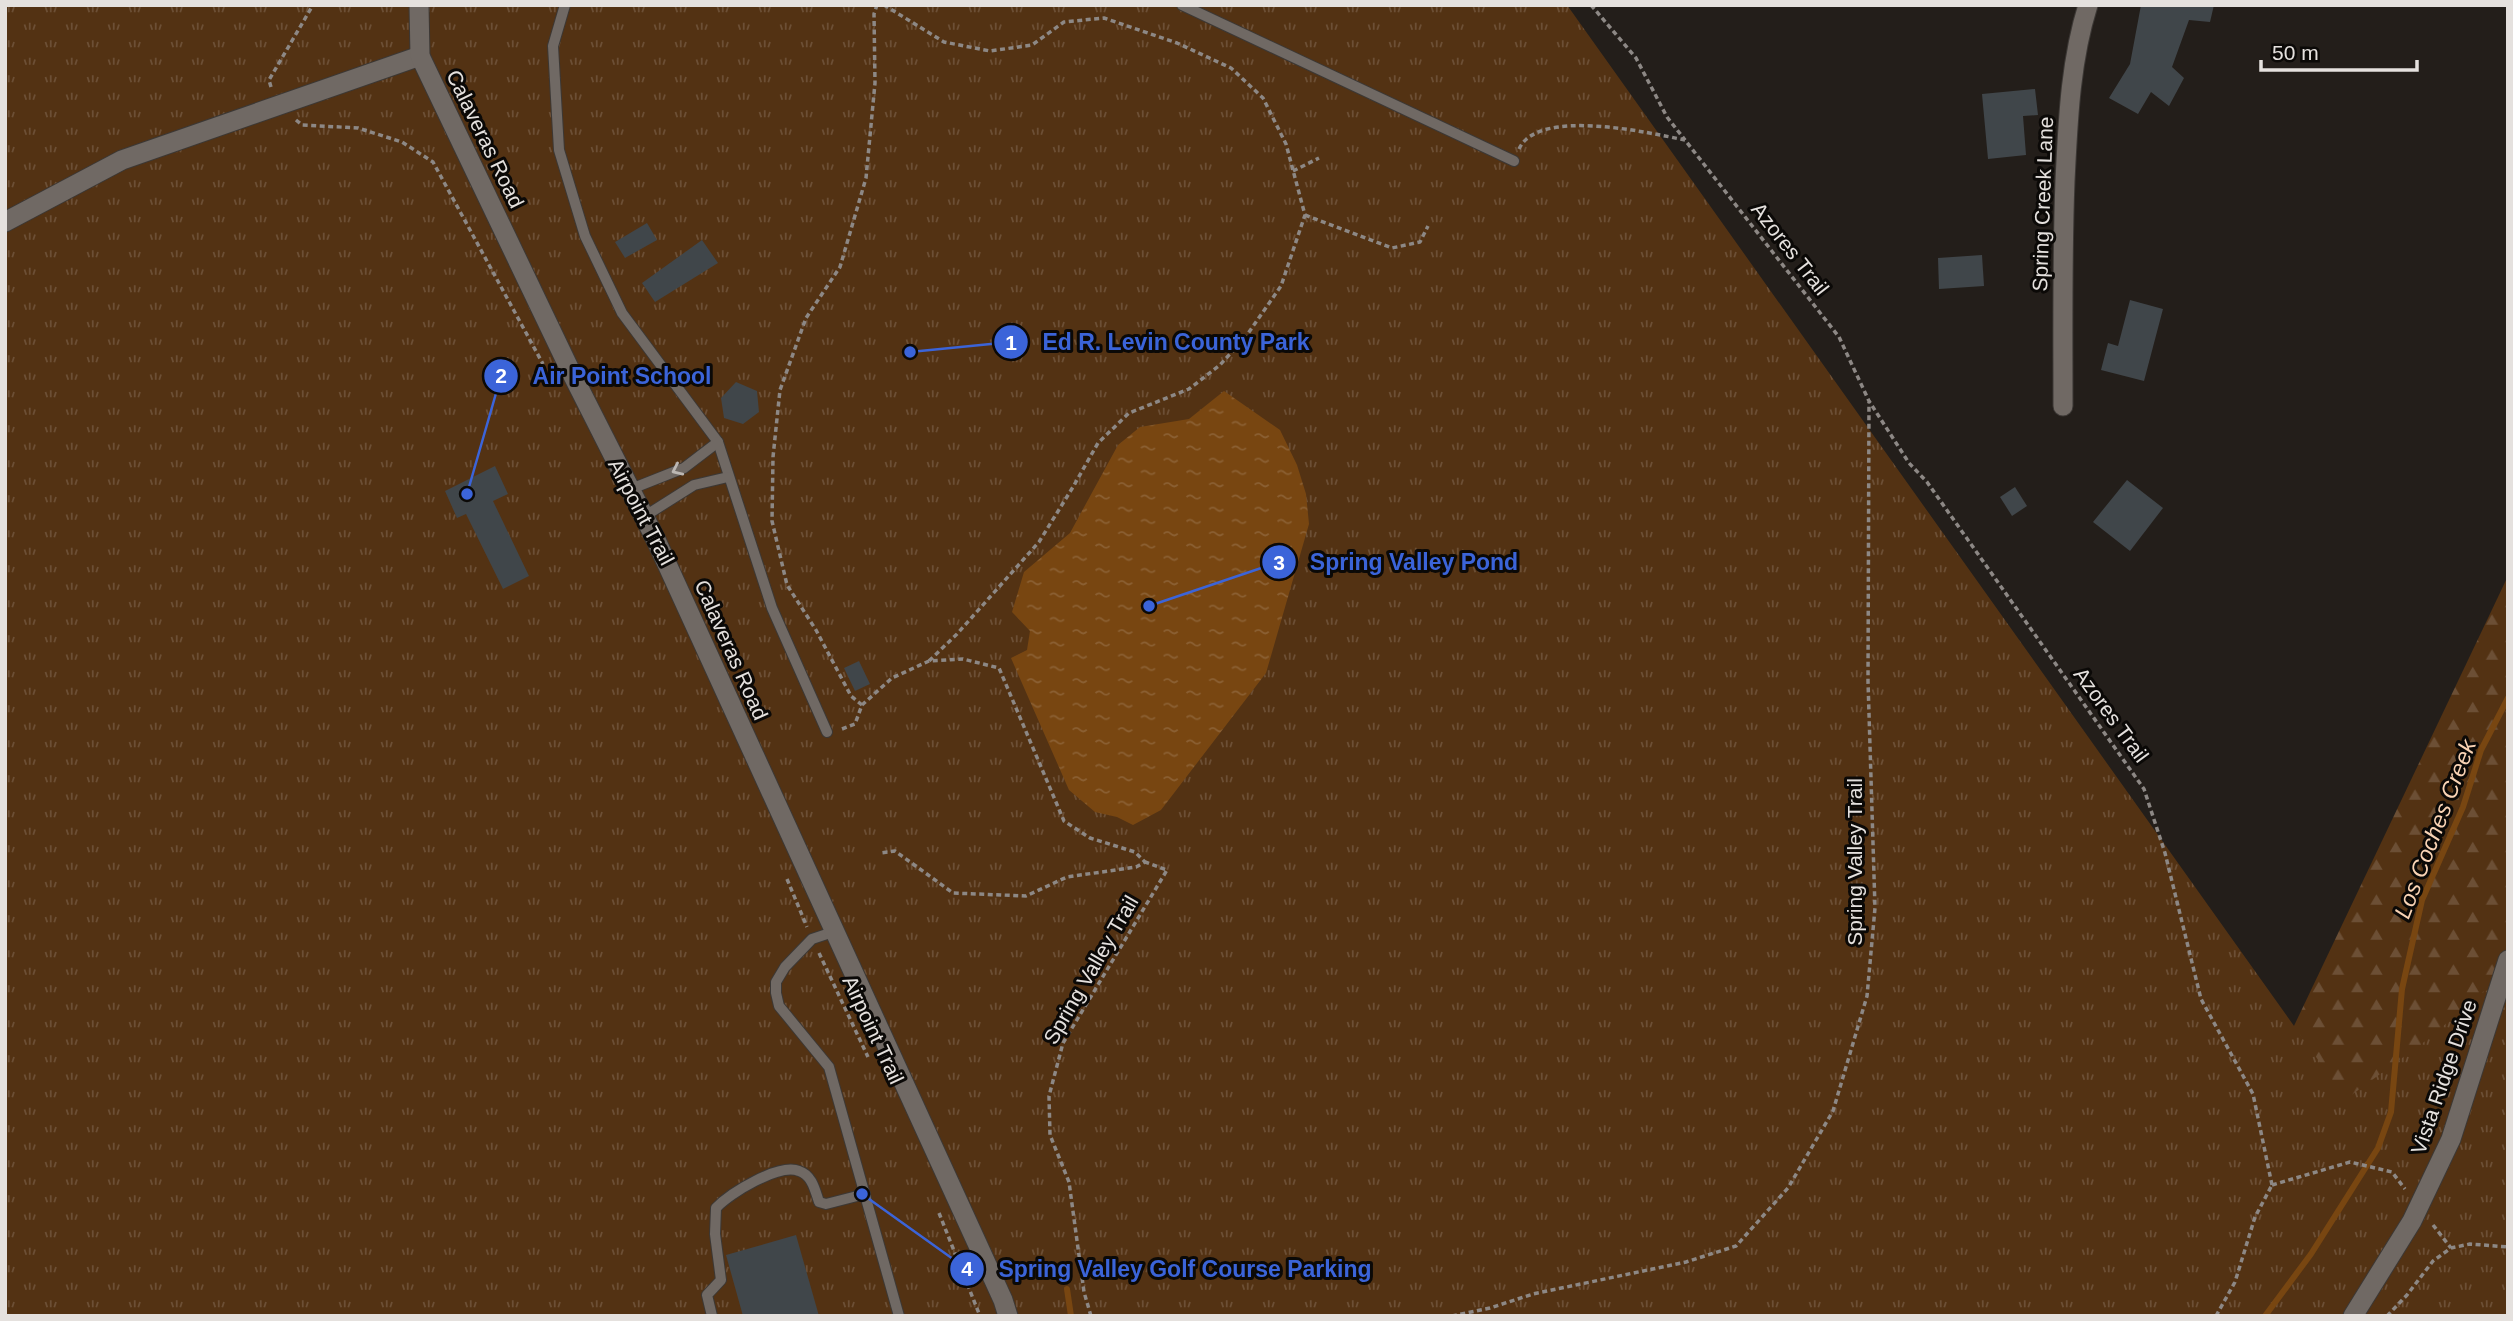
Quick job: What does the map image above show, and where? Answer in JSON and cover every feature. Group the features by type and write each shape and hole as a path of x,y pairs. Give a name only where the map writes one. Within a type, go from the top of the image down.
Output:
{"street":[{"name":"Calaveras Road","path":"419,5 420,56 572,374 645,516 1008,1316"},
{"name":"Spring Creek Lane","path":"2063,406 2063,245 2068,107 2081,26 2088,5"},
{"path":"5,222 122,160 420,56"},
{"name":"Vista Ridge Drive","path":"2353,1316 2418,1207 2451,1139 2508,960"}],"lane":[{"path":"565,5 553,46 559,150 585,236 622,313 718,443 772,608 832,732"},
{"path":"1182,5 1514,161"},
{"path":"631,489 684,468 718,443"},
{"path":"645,516 694,485 728,477"},
{"path":"833,932 811,939 785,967 776,982 776,993 779,1006 829,1067 899,1316"},
{"path":"712,1316 706,1296 721,1280 715,1234 716,1208 727,1196 772,1173 792,1169 802,1171 813,1182 819,1202 826,1204 865,1194"}],"path":[{"path":"313,5 269,80 278,106 302,125 358,128 402,142 433,162 548,372"},
{"path":"862,705 851,696 816,630 787,585 772,521 773,457 780,390 806,318 839,267 866,178 875,83 874,14 877,5"},
{"path":"832,732 855,724 862,705 892,678 929,661 957,634 1039,541 1098,443 1129,414 1189,388 1220,365 1247,335 1281,286 1305,215 1286,144 1263,98 1231,68 1177,43 1104,18 1064,22 1032,45 990,51 944,41 884,5"},
{"name":"Azores Trail","path":"1591,5 1636,58 1667,117 1839,337 1869,401 1909,463 1927,482 2144,789 2165,853 2201,999 2253,1094 2273,1185"},
{"path":"1514,161 1523,140 1535,132 1555,127 1620,127 1685,140"},
{"path":"1293,171 1320,158"},
{"path":"1305,215 1392,248 1420,243 1429,226"},
{"name":"Spring Valley Trail","path":"1452,1316 1490,1308 1545,1291 1686,1262 1735,1246 1788,1188 1832,1111 1867,996 1875,908 1868,681 1869,401"},
{"path":"880,853 895,851 953,893 1027,896 1067,877 1136,867 1145,862 1135,852 1090,838 1064,821 999,668 963,659 929,661"},
{"name":"Spring Valley Trail","path":"1091,1316 1084,1292 1069,1182 1050,1135 1049,1096 1063,1043 1167,870 1145,862"},
{"name":"Airpoint Trail","path":"785,876 811,939 872,1065"},
{"path":"2216,1316 2235,1282 2255,1217 2273,1185 2350,1162 2392,1172 2451,1248"},
{"path":"935,1203 980,1316"},
{"path":"2386,1316 2407,1295 2433,1261 2451,1248 2470,1244 2508,1247"}],"green space":[{"path":"5,5 1567,5 2346,1099 2435,1034 2477,994 2508,983 2508,1316 5,1316"},
{"path":"2508,576 2508,1316 2156,1316"}],"water":[{"path":"1224,391 1280,430 1297,465 1306,494 1309,524 1266,673 1161,810 1133,825 1117,817 1095,812 1069,790 1011,658 1027,650 1030,631 1012,612 1024,572 1070,533 1118,445 1140,427 1189,419"}],"building":[{"path":"2141,5 2214,5 2210,22 2189,20 2172,67 2184,78 2169,106 2151,92 2138,114 2109,98 2130,64"},
{"path":"2035,89 2038,115 2023,116 2026,155 1988,159 1982,94"},
{"path":"647,223 657,240 625,258 615,242"},
{"path":"702,240 718,263 655,302 642,283"},
{"path":"1982,255 1984,286 1939,289 1938,258"},
{"path":"2130,300 2163,309 2144,381 2101,370 2108,343 2118,346"},
{"path":"736,382 757,391 759,412 743,424 724,418 721,398"},
{"path":"495,466 508,494 493,501 529,576 503,589 466,514 457,518 445,491"},
{"path":"2127,480 2163,508 2130,551 2093,522"},
{"path":"2015,487 2027,506 2012,516 2000,497"},
{"path":"859,661 870,684 855,691 844,668"},
{"path":"796,1235 819,1316 743,1316 726,1255"}],"waterway":[{"name":"Los Coches Creek","path":"2265,1316 2311,1254 2378,1148 2391,1112 2402,989 2422,900 2463,807 2481,750 2508,698"},
{"path":"1067,1289 1071,1316"}],"place":[{"name":"Ed R. Levin County Park","path":"910,352"},
{"name":"Air Point School","path":"467,494"},
{"name":"Spring Valley Pond","path":"1149,606"},
{"name":"Spring Valley Golf Course Parking","path":"862,1194"}]}
